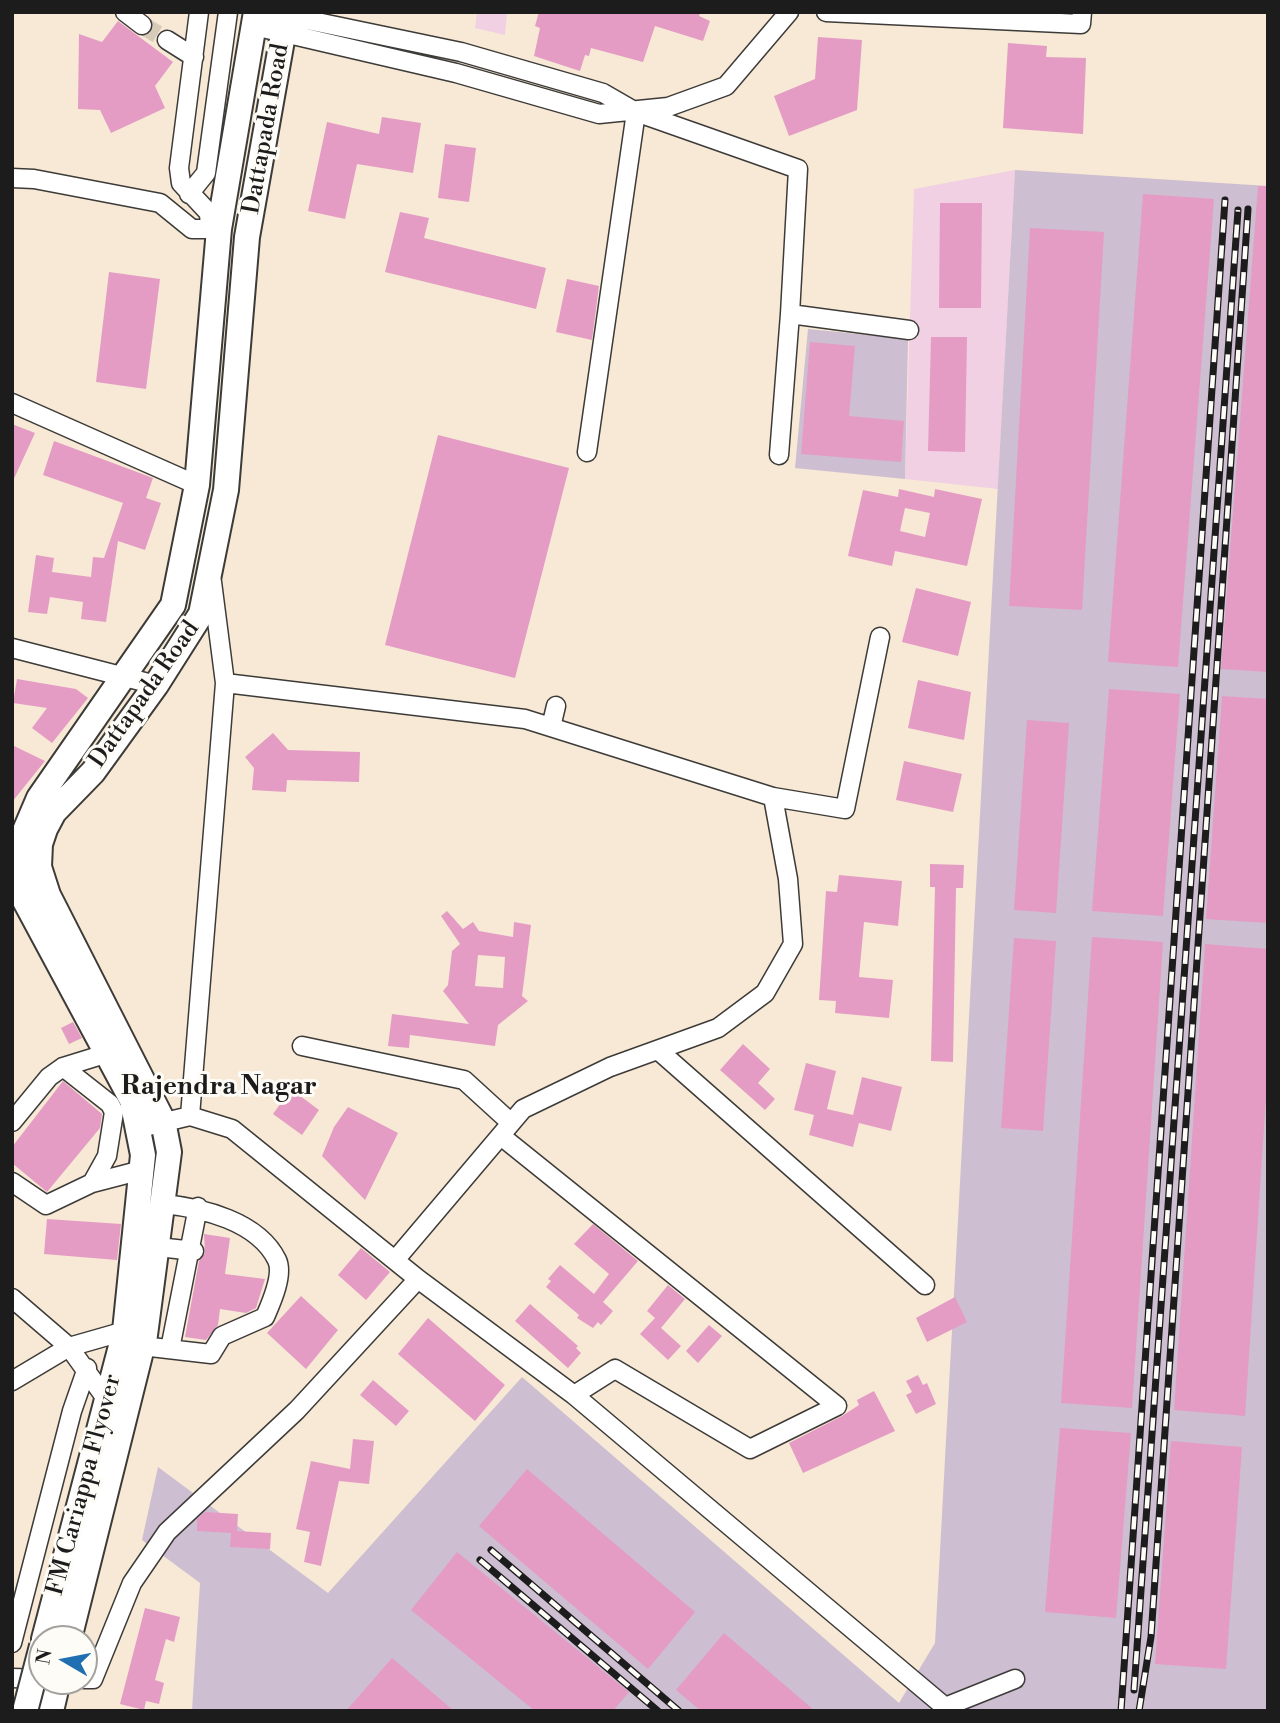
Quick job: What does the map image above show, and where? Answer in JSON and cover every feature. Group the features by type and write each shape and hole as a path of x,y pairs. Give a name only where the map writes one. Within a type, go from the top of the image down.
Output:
{"main road":[{"path":"138,1337 149,1307 159,1247 169,1152 140,1112 117,1051 24,899 15,862 18,847 39,799 173,605 197,485 214,228 273,18"},
{"name":"Dattapada Road","path":"117,1051 48,895 39,867 40,844 54,812 93,772 156,685 201,614 226,491 247,237 273,18"},
{"path":"138,1337 143,1162 140,1112"},
{"name":"FM Cariappa Flyover","path":"48,1625 112,1411 138,1337"},
{"name":"FM Cariappa Flyover","path":"72,1625 112,1411"}],"street":[{"path":"125,12 142,25"},
{"path":"12,178 34,179 160,202 192,229 214,228 209,213 181,183 178,168 199,12"},
{"path":"189,194 205,173 228,12"},
{"path":"273,18 598,114 636,112 695,100 726,86 789,12"},
{"path":"826,12 1081,24 1082,12"},
{"path":"273,18 461,52 603,93 636,112 798,169 779,455"},
{"path":"167,40 194,57"},
{"path":"456,73 461,52"},
{"path":"580,109 585,88"},
{"path":"587,452 636,112"},
{"path":"790,314 909,330"},
{"path":"12,403 197,485"},
{"path":"190,1116 225,683 211,566"},
{"path":"225,683 525,719 773,797 845,808 880,637"},
{"path":"12,648 156,685"},
{"path":"551,727 556,706"},
{"path":"396,1259 523,1109 610,1067 718,1028 765,993 793,944 789,879 773,797"},
{"path":"302,1046 464,1080 506,1129 837,1406 750,1449 615,1369 574,1395"},
{"path":"658,1050 925,1285"},
{"path":"12,1122 52,1084 63,1067 117,1051"},
{"path":"63,1067 110,1104 140,1112 190,1116 232,1129 418,1279 574,1395 945,1707 1016,1679"},
{"path":"92,1184 110,1147 140,1112"},
{"path":"12,1182 46,1205 143,1162"},
{"path":"12,1381 69,1347 138,1337 170,1349 211,1354 222,1336 265,1317 273,1299 278,1261 256,1237 234,1222 198,1207 164,1204"},
{"path":"170,1349 181,1311 198,1207"},
{"path":"159,1247 191,1251"},
{"path":"98,1667 132,1583 167,1532 297,1410 418,1279"},
{"path":"12,1298 69,1347 87,1368 112,1411"},
{"path":"149,1307 181,1311"},
{"path":"12,1643 72,1410 87,1368"}],"shaded area":[{"path":"477,12 507,12 505,35 475,28"},
{"path":"1015,170 998,489 905,479 914,189"},
{"path":"1015,170 1268,186 1268,1711 192,1711 200,1583 142,1540 158,1467 328,1593 522,1377 899,1703 935,1643"},
{"path":"808,329 908,339 905,479 795,468"}],"building":[{"path":"539,12 700,12 699,16 710,21 703,41 655,26 643,62 591,48 589,56 585,55 580,71 534,56 540,28 535,26"},
{"path":"118,21 173,62 155,86 165,108 111,133 100,110 78,109 79,34 102,42"},
{"path":"818,37 862,40 857,110 789,136 774,96 815,79"},
{"path":"1008,43 1047,46 1046,57 1086,58 1083,134 1003,128"},
{"path":"382,117 421,123 413,173 357,164 345,219 308,211 327,122 379,134"},
{"path":"445,144 476,148 469,202 438,198"},
{"path":"1258,186 1268,186 1268,672 1221,669"},
{"path":"1143,194 1214,199 1178,667 1108,662"},
{"path":"940,203 982,203 981,308 939,308"},
{"path":"400,212 429,218 424,238 546,268 536,309 385,272"},
{"path":"1030,228 1104,232 1082,610 1009,606"},
{"path":"109,272 160,279 146,389 96,382"},
{"path":"567,279 599,286 592,340 556,332"},
{"path":"931,337 967,337 965,452 928,451"},
{"path":"810,342 855,346 849,416 904,421 901,462 801,454"},
{"path":"12,424 35,433 12,483"},
{"path":"438,435 569,468 515,678 385,645"},
{"path":"54,441 153,478 146,498 161,503 145,550 118,541 106,622 81,619 83,602 50,597 47,614 28,612 36,555 54,558 52,572 91,577 93,557 104,558 123,503 43,475"},
{"path":"899,489 934,497 935,489 982,499 967,566 895,551 892,566 848,556 863,490 898,497","holes":["905,508 930,513 925,537 900,531"]},
{"path":"916,588 971,602 958,656 902,642"},
{"path":"17,679 76,689 88,698 52,743 32,728 47,708 13,703"},
{"path":"918,680 971,692 964,740 908,728"},
{"path":"1109,689 1180,694 1163,916 1092,911"},
{"path":"1222,696 1268,699 1268,923 1206,919"},
{"path":"1027,720 1069,723 1056,913 1014,910"},
{"path":"273,733 288,750 360,752 359,782 287,780 286,792 252,790 254,768 245,757"},
{"path":"12,745 45,761 12,802"},
{"path":"904,761 962,774 953,812 896,800"},
{"path":"930,864 964,865 963,888 956,888 953,1062 931,1061 935,887 930,887"},
{"path":"839,875 902,881 898,926 864,922 859,977 893,980 889,1018 835,1013 836,1001 819,1000 826,891 837,892"},
{"path":"447,911 463,929 473,922 479,931 513,937 514,922 531,925 522,996 528,1001 498,1025 495,1046 410,1035 409,1048 388,1046 392,1014 469,1024 443,991 448,985 452,951 460,944 441,916","holes":["478,955 505,957 503,988 475,986"]},
{"path":"1092,937 1163,942 1132,1408 1061,1403"},
{"path":"1014,938 1056,941 1043,1131 1001,1128"},
{"path":"1205,944 1268,949 1268,1067 1245,1416 1174,1410"},
{"path":"73,1022 82,1038 69,1044 61,1028"},
{"path":"743,1044 770,1069 758,1083 775,1099 765,1110 720,1070"},
{"path":"806,1063 836,1071 827,1109 853,1115 862,1077 902,1087 891,1131 859,1123 853,1147 809,1135 814,1115 794,1110"},
{"path":"63,1081 102,1114 100,1128 47,1192 12,1163 12,1147"},
{"path":"291,1089 319,1110 302,1135 273,1114"},
{"path":"348,1107 398,1133 365,1200 322,1156 334,1127"},
{"path":"47,1219 121,1224 117,1260 44,1254"},
{"path":"593,1224 638,1261 603,1302 613,1311 601,1325 598,1322 593,1328 577,1318 579,1315 546,1287 551,1281 548,1279 560,1265 594,1294 609,1274 574,1244"},
{"path":"204,1234 230,1238 225,1274 265,1279 256,1308 246,1313 220,1309 218,1325 206,1340 185,1337 199,1261 205,1253"},
{"path":"361,1248 390,1272 366,1300 338,1275"},
{"path":"668,1285 685,1299 661,1328 681,1346 668,1360 640,1334 655,1318 647,1311"},
{"path":"301,1296 338,1330 306,1369 267,1333"},
{"path":"955,1297 967,1322 927,1342 916,1318"},
{"path":"530,1304 578,1346 576,1348 581,1353 568,1368 515,1321"},
{"path":"428,1318 505,1385 475,1421 398,1354"},
{"path":"709,1325 722,1336 698,1363 686,1351"},
{"path":"918,1375 923,1385 927,1383 936,1404 916,1414 906,1395 912,1392 906,1381"},
{"path":"373,1380 409,1411 396,1426 360,1395"},
{"path":"874,1391 895,1431 803,1473 789,1443 842,1416 859,1405 857,1400"},
{"path":"1060,1428 1131,1433 1116,1618 1045,1612"},
{"path":"353,1439 374,1441 369,1484 339,1481 321,1566 304,1562 310,1532 296,1529 311,1461 350,1469"},
{"path":"1171,1441 1242,1447 1226,1669 1155,1664"},
{"path":"527,1469 695,1612 648,1669 479,1526"},
{"path":"205,1512 238,1514 237,1531 271,1533 270,1549 230,1547 231,1533 197,1531 197,1519"},
{"path":"457,1552 629,1692 613,1711 535,1711 411,1610"},
{"path":"145,1608 180,1617 174,1642 166,1639 155,1680 164,1683 159,1704 146,1701 144,1710 120,1704"},
{"path":"724,1633 815,1711 701,1711 676,1690"},
{"path":"392,1658 454,1711 346,1711"}],"tunnel":[{"path":"142,25 167,40"}],"railway":[{"path":"1121,1711 1225,200"},
{"path":"1139,1711 1151,1637 1248,209"},
{"path":"1134,1690 1238,210"},
{"path":"491,1550 679,1711"},
{"path":"480,1560 658,1711"}],"district":[{"name":"Rajendra Nagar","path":"219,1088"}]}
